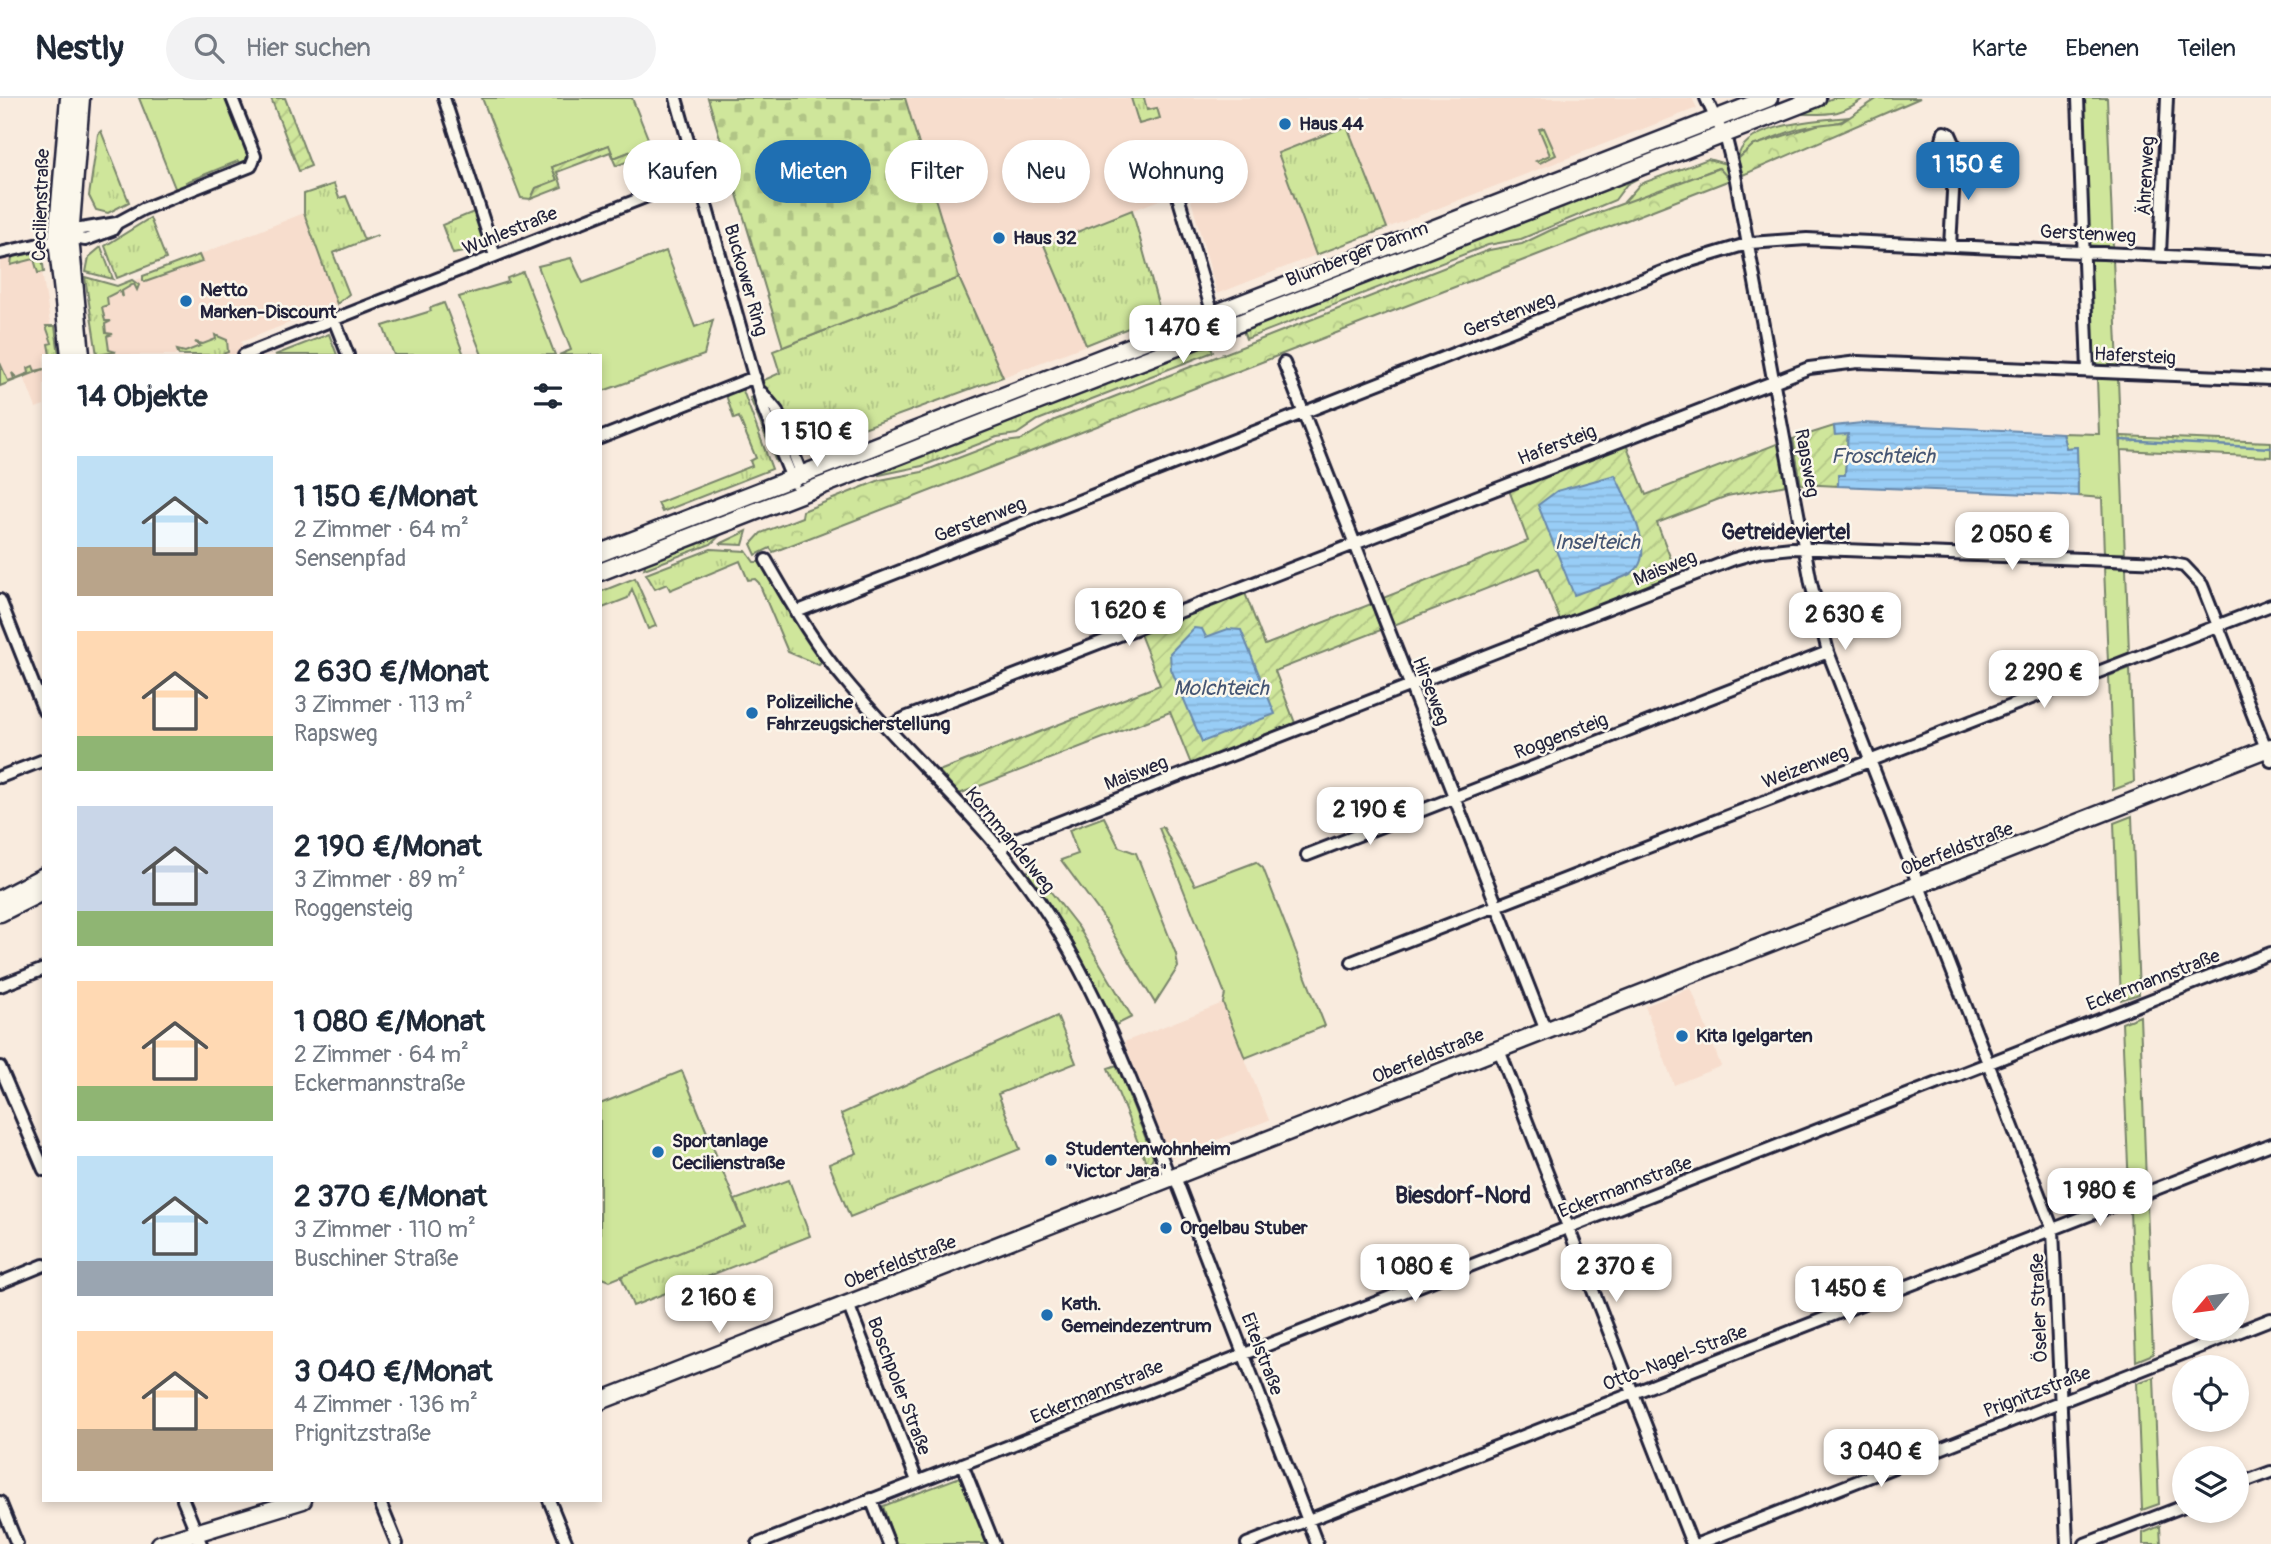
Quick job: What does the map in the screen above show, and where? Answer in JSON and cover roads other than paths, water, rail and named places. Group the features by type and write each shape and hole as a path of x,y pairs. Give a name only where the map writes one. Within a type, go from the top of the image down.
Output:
{"main road":[{"name":"Cecilienstraße","path":"69,98 64,239 70,354"},
{"name":"Cecilienstraße","path":"81,98 64,239 81,354"},
{"name":"Blumberger Damm","path":"602,552 1769,98"},
{"name":"Blumberger Damm","path":"602,571 1817,98"},
{"name":"Oberfeldstraße","path":"602,1400 1546,1031 2269,753"},
{"path":"0,899 42,877"},
{"path":"0,914 42,892"},
{"path":"160,1544 199,1538 298,1502"}],"street":[{"path":"0,253 64,239 81,229 117,223 143,209 253,164 255,156 232,98"},
{"path":"444,98 495,256"},
{"name":"Buckower Ring","path":"676,98 688,140"},
{"name":"Rapsweg","path":"1706,98 1723,134 1750,243 1805,547 1828,653 1920,886"},
{"path":"2078,98 2088,371"},
{"name":"Ährenweg","path":"2160,255 2167,98"},
{"path":"1950,246 1955,157"},
{"name":"Wuhlestraße","path":"247,354 629,203"},
{"name":"Buckower Ring","path":"706,203 755,377 760,391 777,411 804,494"},
{"path":"1180,203 1219,331"},
{"name":"Gerstenweg","path":"796,612 1687,262 1750,243 1807,239 2271,261"},
{"path":"334,320 348,354"},
{"name":"Hafersteig","path":"889,727 905,718 1355,542 1774,380 1821,365 1854,362 2271,379"},
{"name":"Hirseweg","path":"1284,363 1546,1031"},
{"path":"602,437 755,377"},
{"name":"Maisweg","path":"999,849 1011,841 1734,559 1762,551 1805,547 2176,564 2198,577 2269,753"},
{"name":"Kornmandelweg","path":"766,560 796,612 840,674 999,849 1050,917 1099,1004 1172,1178"},
{"path":"0,600 42,706"},
{"name":"Weizenweg","path":"1352,962 2271,605"},
{"name":"Roggensteig","path":"1307,855 1828,653"},
{"path":"0,777 42,761"},
{"name":"Öseler Straße","path":"1920,886 2053,1230 2067,1544"},
{"name":"Eckermannstraße","path":"758,1544 2271,953"},
{"path":"0,986 42,970"},
{"path":"1499,1050 1695,1544"},
{"path":"0,1067 42,1165"},
{"name":"Otto-Nagel-Straße","path":"1247,1544 2271,1144"},
{"name":"Eitelstraße","path":"1172,1178 1317,1544"},
{"path":"0,1283 42,1266"},
{"name":"Boschpoler Straße","path":"848,1304 918,1481"},
{"name":"Prignitzstraße","path":"1695,1544 2271,1319"},
{"path":"962,1464 994,1544"},
{"path":"2249,1480 2271,1472"},
{"path":"871,1499 889,1544"},
{"path":"0,1502 17,1544"},
{"path":"184,1502 199,1538"},
{"path":"380,1502 397,1544"},
{"path":"550,1502 567,1544"},
{"path":"2085,1544 2172,1511"}],"water":[{"name":"Froschteich","path":"1862,423 2062,433 2066,448 2077,447 2078,496 1838,486 1838,475 1845,475 1848,434 1835,435 1834,426"},
{"name":"Inselteich","path":"1615,475 1642,541 1639,566 1630,574 1574,595 1538,505 1557,491"},
{"name":"Molchteich","path":"1194,628 1202,629 1206,637 1228,629 1241,630 1275,714 1202,742 1171,669 1170,653"}],"waterway":[{"path":"2121,440 2271,448"}],"place":[{"name":"Haus 44","path":"1285,124"},
{"name":"Haus 32","path":"999,238"},
{"name":"Netto Marken-Discount","path":"186,301"},
{"name":"Polizeiliche Fahrzeugsicherstellung","path":"752,713"},
{"name":"Kita Igelgarten","path":"1682,1036"},
{"name":"Sportanlage Cecilienstraße","path":"658,1152"},
{"name":"Studentenwohnheim \"Victor Jara\"","path":"1051,1160"},
{"name":"Orgelbau Stuber","path":"1166,1228"},
{"name":"Kath. Gemeindezentrum","path":"1047,1315"}],"district":[{"name":"Getreideviertel","path":"1786,532"},
{"name":"Biesdorf-Nord","path":"1463,1195"}]}
